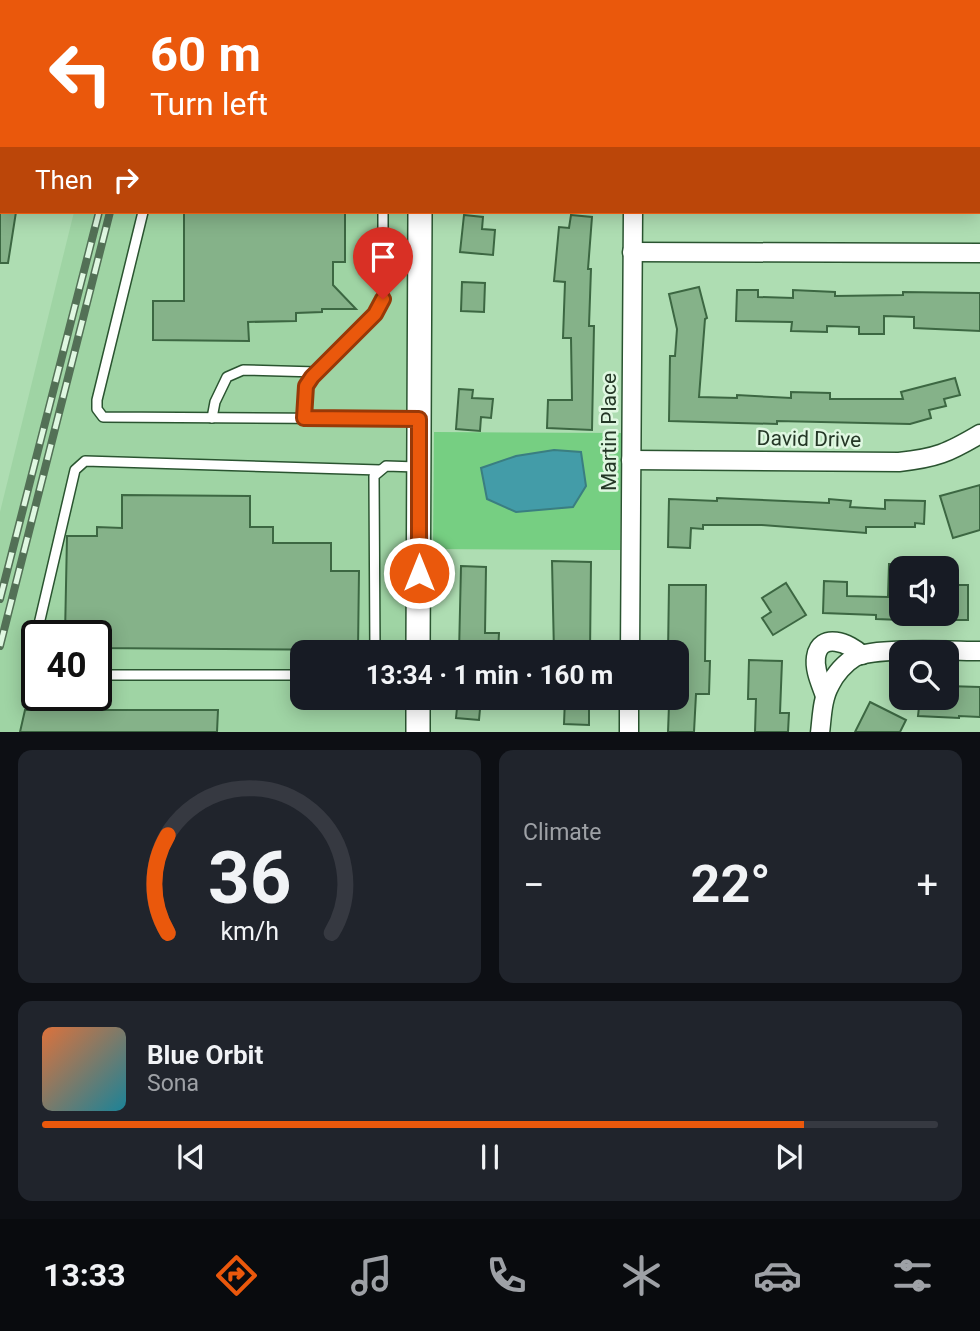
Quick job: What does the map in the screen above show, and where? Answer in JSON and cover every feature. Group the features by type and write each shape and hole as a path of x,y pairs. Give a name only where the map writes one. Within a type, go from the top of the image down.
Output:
{"street":[{"path":"418,640 419,214"},
{"name":"Martin Place","path":"630,640 633,214"},
{"path":"632,251 980,253"},
{"name":"David Drive","path":"631,460 899,462 924,460 950,452 980,434"},
{"path":"825,696 816,673 819,648 827,642 836,641 849,645 862,655"},
{"path":"820,732 825,696 830,684 845,664 862,655 980,651"},
{"path":"418,710 418,732"},
{"path":"629,710 629,732"}],"lane":[{"path":"143,214 97,409 103,417 419,419"},
{"path":"304,418 306,386 380,308 383,299 383,214"},
{"path":"212,418 215,402 227,377 243,370 317,372"},
{"path":"40,620 75,470 85,461 380,470"},
{"path":"375,640 374,476 386,467 419,467"},
{"path":"112,676 290,675"}],"shaded area":[{"path":"74,214 410,214 407,640 290,640 290,710 407,710 406,732 0,732 0,512"},
{"path":"434,432 621,433 620,550 433,549"}],"water":[{"path":"554,450 581,452 586,486 573,507 516,512 487,499 481,468 516,456"}],"building":[{"path":"0,214 16,214 8,263 0,263"},
{"path":"184,214 345,214 345,262 333,262 333,285 356,309 322,309 322,312 296,313 296,321 248,322 249,341 153,340 153,301 184,301"},
{"path":"464,215 483,217 482,229 495,230 493,255 460,252"},
{"path":"571,215 592,217 588,269 591,269 589,326 594,326 592,430 547,428 548,400 572,400 571,338 563,338 565,282 554,281 559,227 569,228"},
{"path":"462,282 485,283 484,312 461,311"},
{"path":"699,287 707,318 699,397 737,398 737,395 791,398 791,392 830,393 830,399 903,399 901,392 955,378 960,395 944,399 946,406 929,410 931,418 910,424 669,421 670,356 675,356 677,329 669,294"},
{"path":"737,290 758,290 758,297 793,298 793,290 835,292 835,296 903,295 903,292 980,293 980,331 914,328 914,317 884,316 884,334 859,334 859,327 827,326 827,332 791,331 792,322 736,321"},
{"path":"459,389 473,390 472,398 493,399 491,418 481,417 480,431 456,429"},
{"path":"980,485 980,530 953,538 940,496"},
{"path":"122,495 250,496 250,527 273,527 273,543 331,543 331,571 359,571 358,640 290,640 290,649 112,648 112,620 65,620 67,536 97,536 97,527 122,528"},
{"path":"717,498 829,503 829,499 851,501 850,507 885,509 885,500 925,501 924,524 915,523 915,527 866,527 866,533 762,525 703,525 703,529 691,528 690,548 668,547 669,499 717,501"},
{"path":"552,561 591,562 590,640 554,640"},
{"path":"889,564 889,620 876,619 876,615 823,613 824,581 847,582 847,596 888,597"},
{"path":"461,566 486,567 485,633 499,633 499,640 459,640"},
{"path":"786,583 806,615 773,635 762,618 771,612 762,598"},
{"path":"669,585 706,585 705,661 710,661 709,694 696,694 694,732 668,732 669,710 689,710 689,640 668,640"},
{"path":"959,585 968,585 968,620 959,620"},
{"path":"749,660 782,661 780,713 789,713 788,732 755,732 756,699 748,699"},
{"path":"959,686 980,687 980,717 918,716 919,710 959,710"},
{"path":"870,702 906,720 900,732 855,732"},
{"path":"218,710 217,732 20,732 25,711"},
{"path":"457,710 480,710 479,720 456,718"},
{"path":"565,710 589,710 589,725 564,724"}],"railway":[{"path":"0,599 98,214"},
{"path":"0,646 109,214"}],"route":[{"path":"383,299 375,314 306,386 304,418 419,419 419,573"}]}
